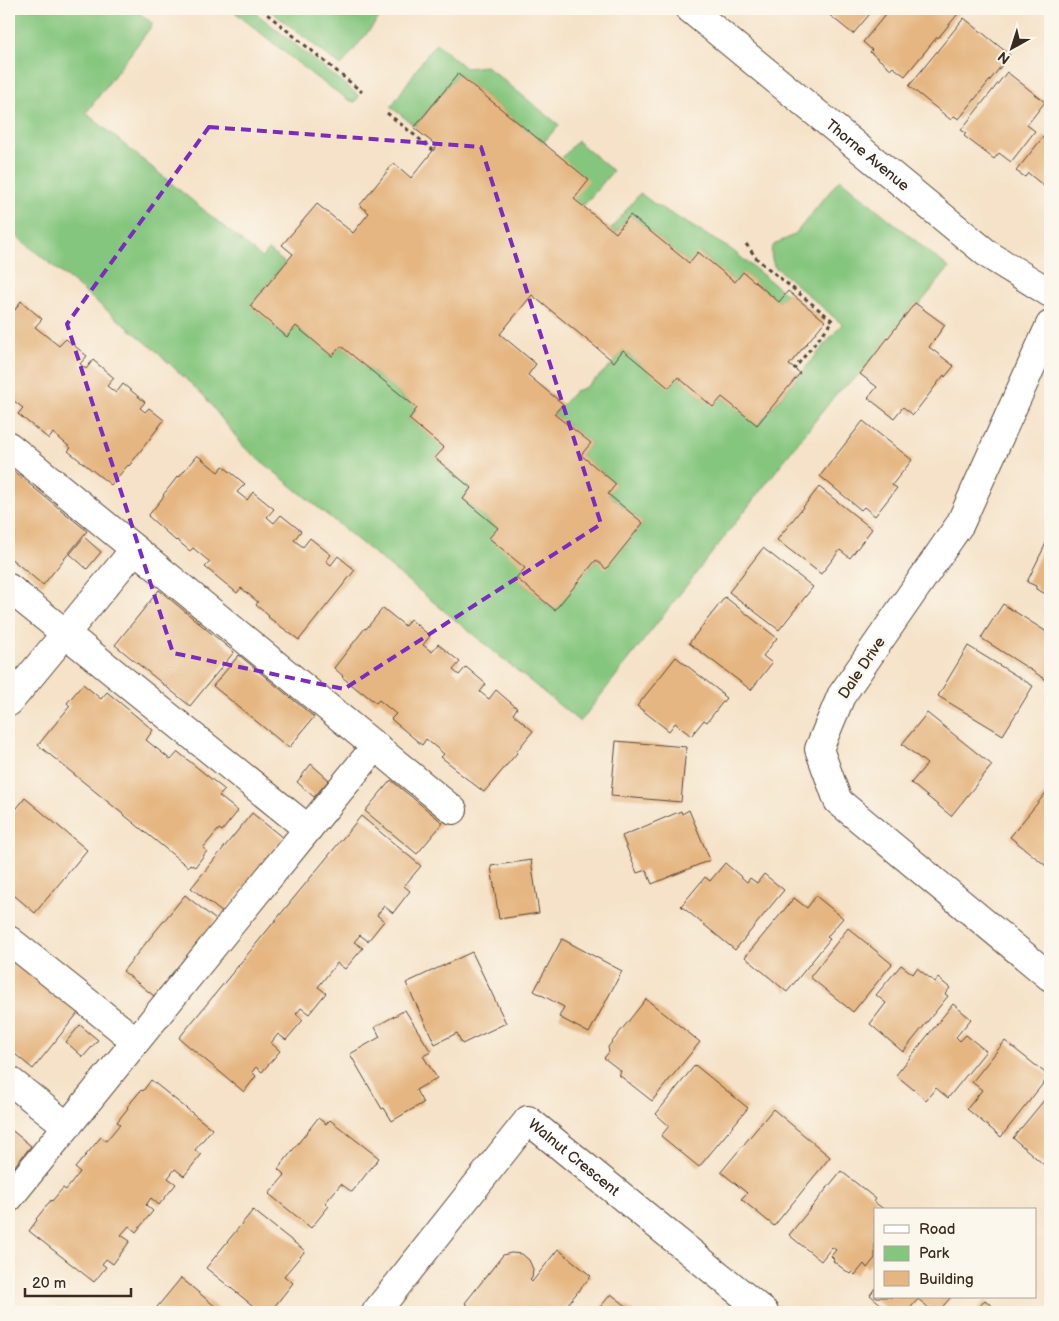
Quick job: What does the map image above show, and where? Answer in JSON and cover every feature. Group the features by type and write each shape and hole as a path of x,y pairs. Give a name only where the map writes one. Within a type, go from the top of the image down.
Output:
{"street":[{"name":"Thorne Avenue","path":"690,9 989,256 1050,293"},
{"name":"Dale Drive","path":"1050,325 960,524 841,696 819,749 838,801 1050,977"},
{"path":"9,446 453,810"},
{"path":"9,702 135,549"},
{"path":"9,588 308,830"},
{"path":"9,1198 376,746"},
{"path":"9,940 136,1041"},
{"path":"9,1080 67,1126"},
{"name":"Walnut Crescent","path":"376,1312 528,1120 764,1312"}],"path":[{"path":"261,9 362,92"},
{"path":"387,113 433,150"},
{"path":"746,244 758,260 833,321 794,369"}],"highlighted area":[{"path":"209,127 481,147 601,524 344,689 173,653 67,324"}],"green space":[{"path":"9,9 135,9 153,24 86,113 262,258 269,250 285,263 250,306 287,337 296,326 332,356 341,346 417,408 409,419 444,448 435,458 471,488 463,499 498,528 525,568 516,578 554,610 596,560 606,568 643,523 608,494 616,484 581,455 591,443 554,414 575,391 584,388 597,378 614,362 623,350 669,387 678,377 713,407 722,397 758,425 842,324 774,266 771,251 775,244 795,234 840,179 949,268 919,305 915,303 860,374 836,394 580,722 244,447 204,396 154,349 9,230"},
{"path":"231,9 251,9 359,96 355,102 350,101 314,76"},
{"path":"268,9 378,9 379,18 341,66"},
{"path":"436,43 465,68 486,66 559,125 543,143 458,74 415,126 391,107"},
{"path":"577,141 613,171 583,206 574,199 562,158"},
{"path":"640,193 653,203 732,250 786,294 779,302 743,272 735,282 699,252 689,263 630,215 616,233 611,229"}],"building":[{"path":"822,9 874,9 853,34"},
{"path":"890,9 962,9 905,76 893,67 891,69 870,52 872,50 863,42"},
{"path":"964,18 1010,55 959,119 954,116 951,120 909,86"},
{"path":"1007,72 1045,102 1027,125 1035,131 1011,162 999,153 994,159 964,136 966,133 961,130"},
{"path":"458,74 589,180 574,199 616,233 630,215 689,263 698,252 735,282 743,272 779,302 788,291 825,321 789,365 800,373 757,425 722,397 713,407 678,377 669,388 623,350 614,362 532,295 500,334 536,364 528,375 563,404 554,414 591,443 581,455 616,484 608,494 643,523 606,569 596,560 555,610 516,578 525,568 489,538 498,528 463,499 471,488 435,458 444,448 409,419 417,408 341,346 332,356 296,326 287,337 250,306 293,254 282,245 317,204 353,233 369,213 360,205 394,163 411,178 437,146 414,128"},
{"path":"1044,136 1050,141 1050,191 1028,173 1025,177 1016,171"},
{"path":"21,301 42,319 35,327 59,346 66,339 87,356 80,364 86,369 93,360 114,378 107,386 116,393 123,384 145,402 140,408 145,412 149,408 164,420 129,466 111,485 68,451 71,448 53,433 49,439 18,414 23,408 9,397 9,305 15,310"},
{"path":"915,303 945,325 929,347 954,366 945,377 944,375 913,415 903,407 894,418 868,398 877,387 860,374"},
{"path":"863,421 912,460 892,485 897,488 875,516 864,507 861,510 820,476"},
{"path":"197,455 218,472 223,466 245,484 237,492 247,500 253,492 274,509 267,517 274,523 281,515 301,531 294,540 303,547 310,538 331,555 326,561 331,565 338,556 355,570 299,640 268,617 256,605 258,602 241,588 237,593 205,567 210,562 193,548 190,551 148,516 178,476"},
{"path":"12,470 87,531 43,585 9,557 9,474"},
{"path":"819,487 872,529 850,558 840,550 821,574 777,540"},
{"path":"1050,535 1050,596 1027,582"},
{"path":"84,537 101,552 87,569 70,554"},
{"path":"763,548 813,587 779,630 729,592"},
{"path":"159,590 234,652 190,706 115,645"},
{"path":"725,597 777,638 763,656 772,663 751,690 689,643"},
{"path":"1003,604 1050,634 1050,678 1048,681 981,638"},
{"path":"383,608 405,626 410,619 430,636 423,645 432,652 438,644 460,662 453,670 459,675 466,667 486,684 480,692 489,699 496,690 517,708 513,714 533,731 484,792 454,769 441,757 444,754 426,739 422,745 391,719 396,714 379,700 376,703 362,693 334,668"},
{"path":"968,646 1033,686 1003,735 938,696"},
{"path":"239,655 314,717 289,748 213,686"},
{"path":"676,657 726,698 707,722 704,720 691,736 675,723 669,731 637,706"},
{"path":"83,684 101,699 107,692 153,730 146,740 171,760 178,752 225,790 219,796 238,811 222,831 219,829 203,848 207,851 195,867 190,864 188,867 38,745 70,706 67,703"},
{"path":"927,713 992,765 951,816 911,783 927,764 902,744"},
{"path":"616,741 686,747 681,802 611,796"},
{"path":"311,764 329,780 314,797 297,782"},
{"path":"391,780 443,823 417,854 365,811"},
{"path":"1050,790 1050,869 1010,837"},
{"path":"25,798 87,850 35,913 9,891 9,818"},
{"path":"689,810 710,860 652,884 646,870 637,873 622,836 681,811 682,814"},
{"path":"252,813 283,838 223,913 191,888"},
{"path":"361,816 421,866 404,886 410,891 393,913 384,906 377,915 384,921 368,941 360,935 354,942 363,948 345,969 337,963 318,987 326,993 309,1014 301,1008 296,1014 303,1020 286,1040 278,1034 271,1043 280,1051 262,1072 256,1067 252,1072 256,1076 244,1092 179,1038"},
{"path":"531,860 539,913 499,919 491,866"},
{"path":"725,863 747,882 750,878 757,883 764,874 784,890 735,950 681,906 705,877 710,881"},
{"path":"185,895 216,920 154,996 123,971"},
{"path":"816,896 843,918 827,937 830,939 787,992 745,957 794,898 807,908"},
{"path":"848,928 892,964 853,1012 810,977"},
{"path":"562,939 622,971 589,1033 559,1017 564,1007 534,991"},
{"path":"472,952 506,1023 462,1044 457,1033 435,1044 406,983"},
{"path":"9,957 78,1013 33,1069 9,1049"},
{"path":"901,965 913,974 917,968 935,982 938,978 950,988 945,994 948,996 903,1052 870,1024 886,1003 876,995"},
{"path":"646,999 700,1042 652,1101 619,1075 621,1071 604,1058 609,1052 608,1047"},
{"path":"953,1004 971,1019 956,1037 960,1041 966,1035 986,1051 948,1098 936,1088 926,1100 896,1075"},
{"path":"405,1010 431,1052 423,1056 437,1078 416,1090 423,1103 392,1121 384,1108 382,1109 350,1054 380,1037 375,1027"},
{"path":"80,1025 98,1040 83,1057 66,1042"},
{"path":"1005,1041 1049,1076 1001,1137 967,1109 982,1090 972,1082"},
{"path":"695,1065 748,1108 699,1167 661,1136 669,1126 656,1114"},
{"path":"151,1080 212,1129 195,1150 201,1155 184,1176 175,1169 168,1178 176,1184 159,1205 151,1198 146,1205 153,1211 136,1232 129,1226 121,1235 130,1241 113,1264 106,1259 102,1264 106,1267 94,1282 29,1231 51,1200 63,1188 66,1190 80,1172 75,1168 101,1137 106,1141 120,1124 117,1122 127,1107"},
{"path":"1050,1093 1050,1170 1013,1138"},
{"path":"773,1109 830,1157 774,1226 741,1199 747,1193 721,1172"},
{"path":"318,1118 326,1124 330,1120 379,1158 352,1192 341,1184 325,1203 329,1206 311,1228 269,1194 285,1175 278,1169"},
{"path":"9,1128 31,1146 9,1173"},
{"path":"841,1171 876,1199 874,1202 882,1208 874,1208 874,1259 867,1268 864,1264 855,1275 852,1272 850,1274 833,1261 834,1259 831,1256 836,1250 832,1247 821,1261 789,1235"},
{"path":"253,1210 305,1251 284,1276 293,1283 270,1312 264,1312 258,1307 257,1309 206,1268"},
{"path":"558,1249 591,1276 561,1312 476,1312 465,1303 503,1255 511,1253 522,1254 529,1260 533,1269 530,1280 532,1282"},
{"path":"181,1278 222,1312 153,1312"},
{"path":"874,1289 874,1298 950,1298 938,1312 934,1312 918,1299 907,1312 890,1312 870,1295"},
{"path":"611,1294 634,1312 596,1312"},
{"path":"985,1300 999,1312 975,1312"}]}
